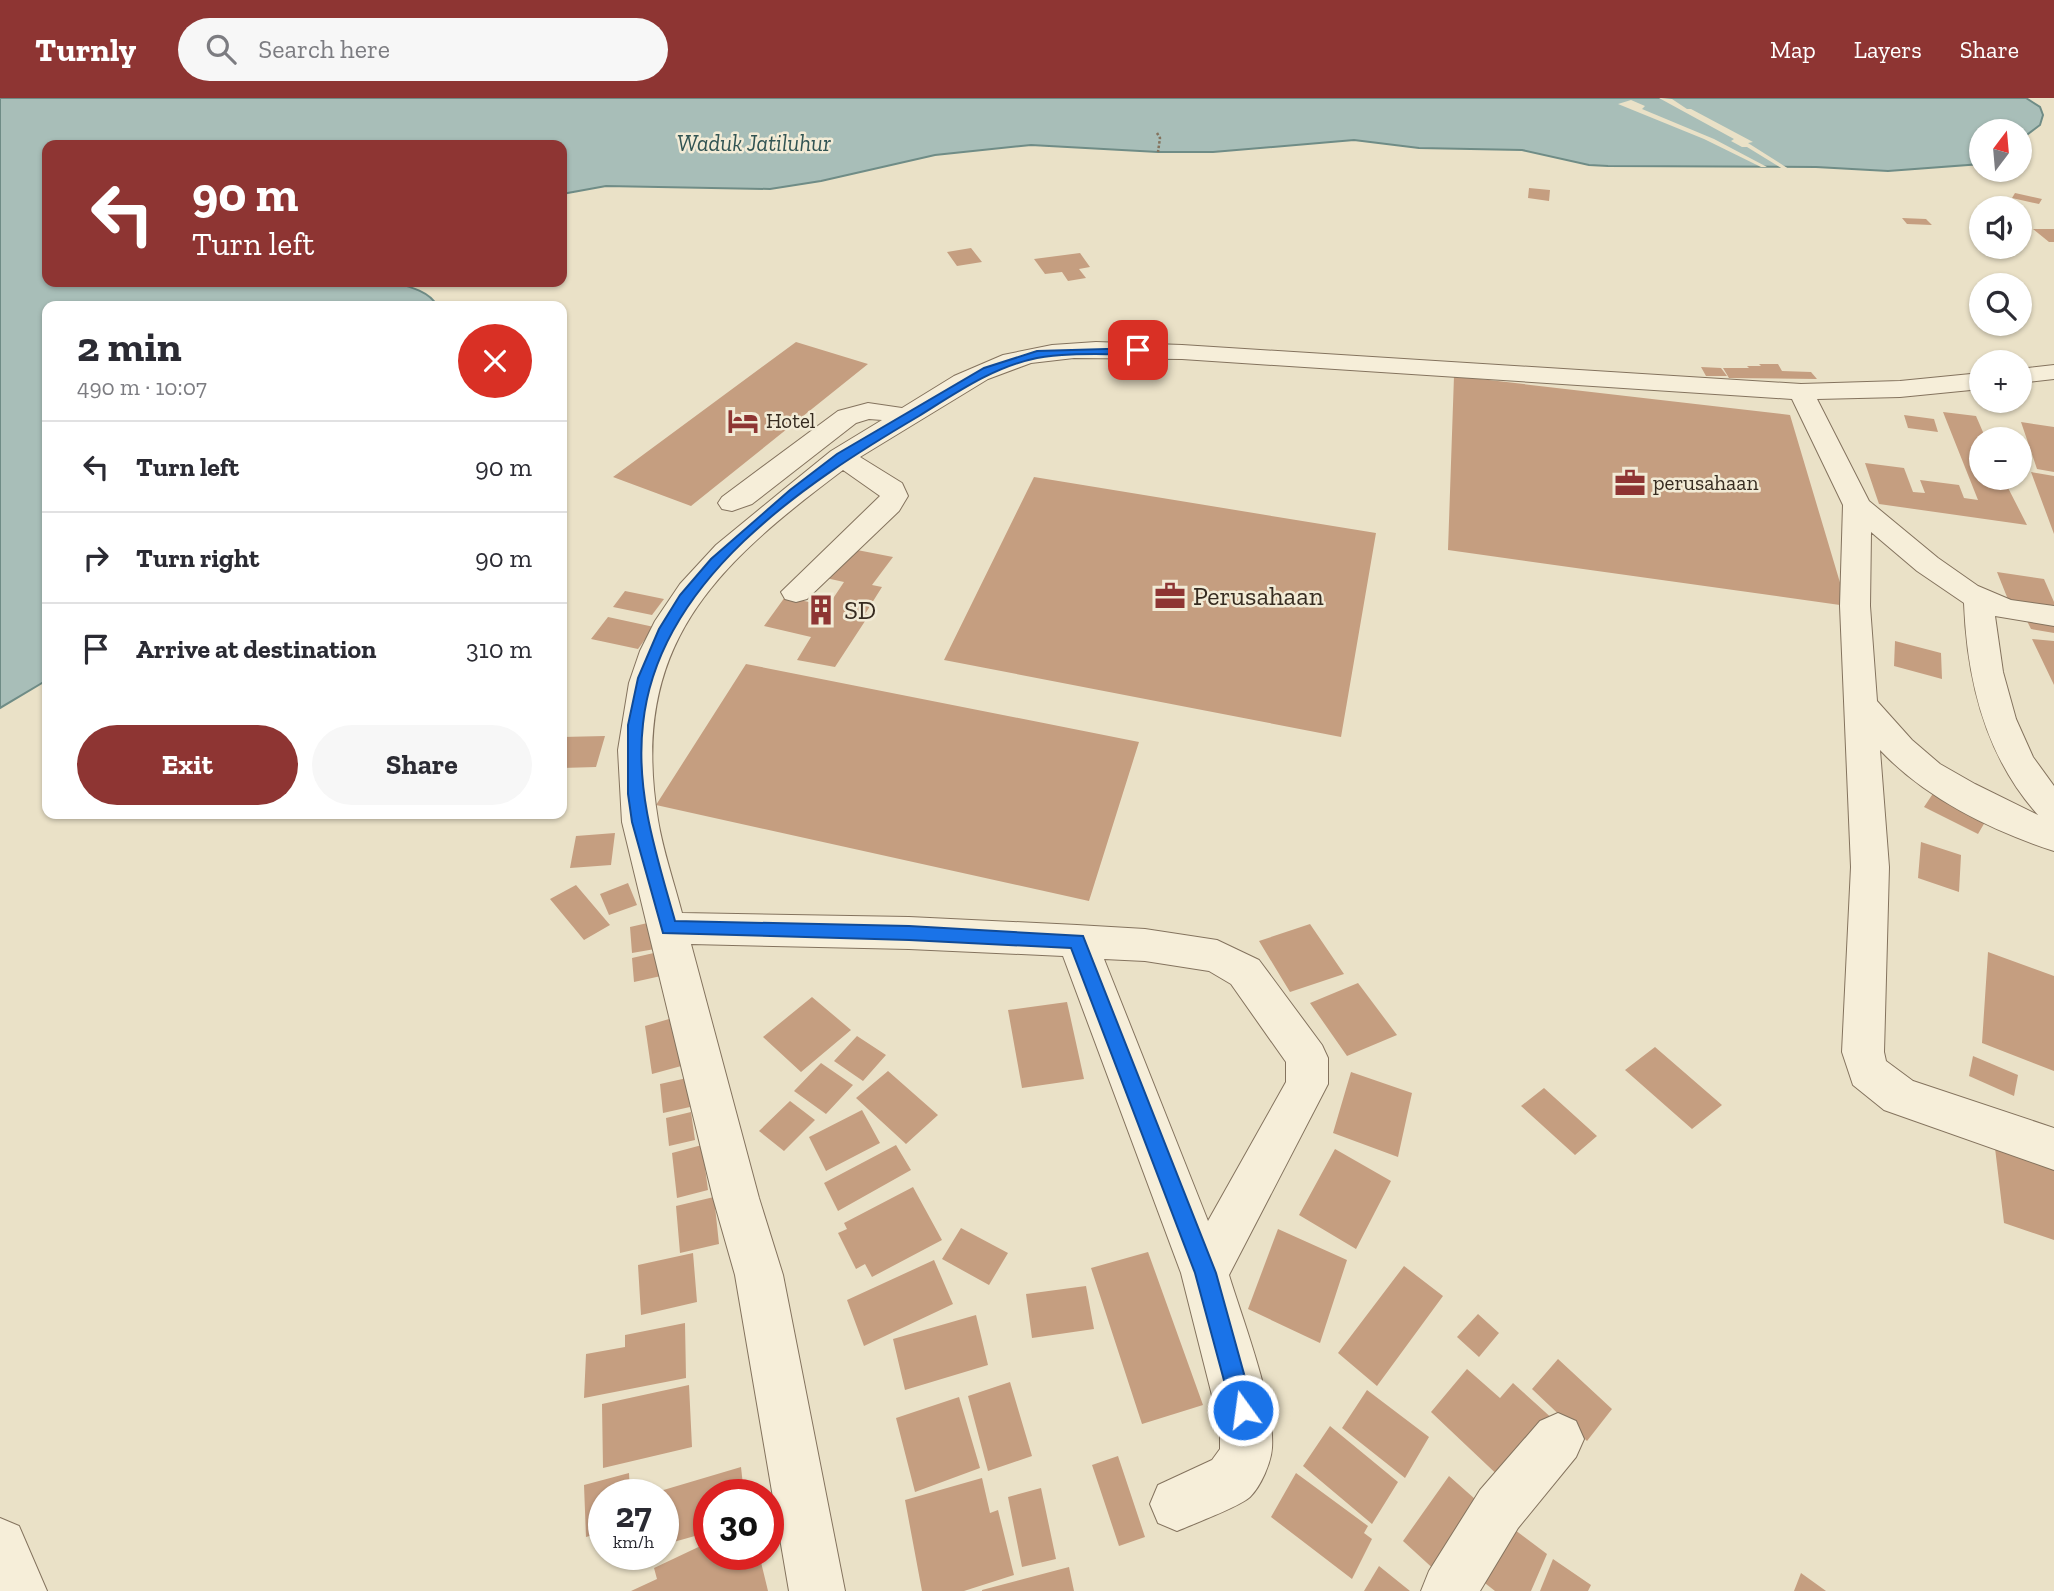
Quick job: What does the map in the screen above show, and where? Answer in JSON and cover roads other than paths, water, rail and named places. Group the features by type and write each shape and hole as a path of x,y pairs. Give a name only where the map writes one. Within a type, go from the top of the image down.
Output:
{"street":[{"path":"817,1591 759,1275 732,1185 640,822 636,794 635,725 645,678 666,629 685,598 715,562 794,493 841,457 908,416 988,370 1012,360 1062,352 1160,351 1498,378 1801,392 1900,389 1969,382"},
{"path":"2032,375 2054,372"},
{"path":"1801,392 1857,505 1903,544 1979,599 2005,609 2054,616"},
{"path":"732,503 847,418 868,411 908,416"},
{"path":"796,592 889,505 894,496 892,489 841,457"},
{"path":"1857,505 1854,606 1870,867 1863,1052 1868,1072 1899,1096 2054,1149"},
{"path":"1979,599 1980,634 2000,727 2018,764 2054,809"},
{"path":"1860,703 1884,733 1917,765 1971,797 2054,836"},
{"path":"669,928 909,933 1077,941 1193,951 1234,963 1245,972 1307,1058 1307,1084 1302,1098 1205,1273"},
{"path":"1077,941 1205,1273 1246,1427 1246,1450 1242,1463 1231,1479 1177,1504"},
{"path":"1449,1591 1499,1509 1558,1439"},
{"path":"0,1545 19,1591"}],"water":[{"name":"Waduk Jatiluhur","path":"0,98 2026,98 2040,107 2043,115 2040,125 2032,131 2032,119 1969,119 1969,165 1888,171 1816,167 1589,165 1522,150 1419,148 1354,140 1213,152 1158,152 1031,145 935,155 821,181 770,189 606,186 567,193 567,140 42,140 42,287 411,287 434,301 42,301 42,683 0,708"}],"place":[{"name":"Hotel","path":"743,421"},
{"name":"perusahaan","path":"1630,483"},
{"name":"Perusahaan","path":"1170,596"},
{"name":"SD","path":"821,610"}]}
